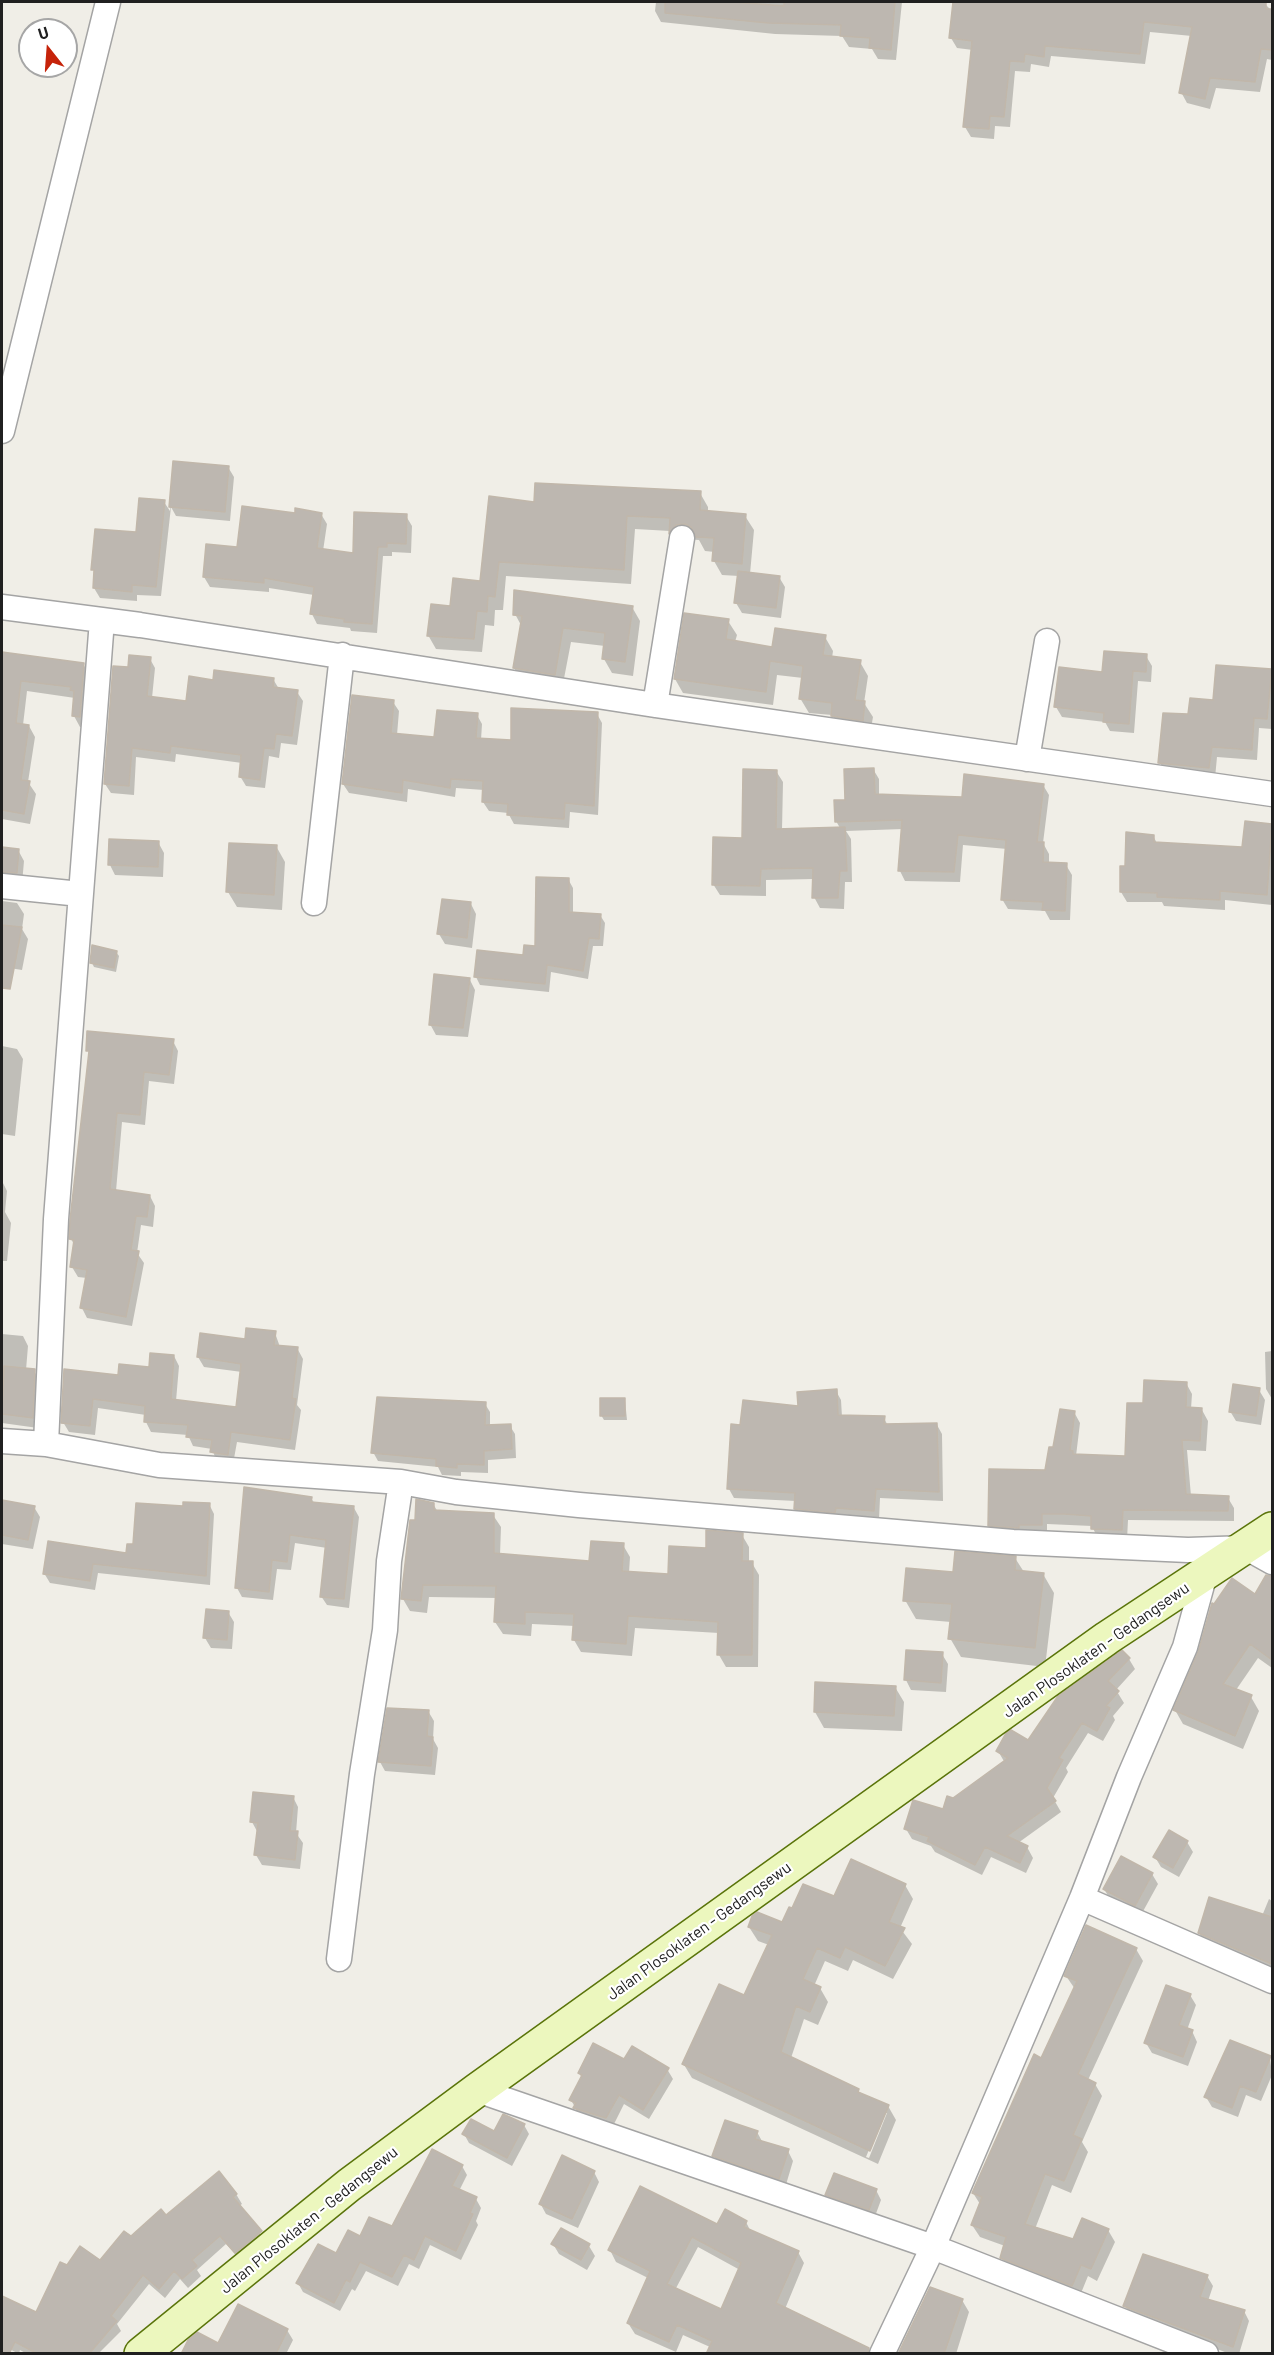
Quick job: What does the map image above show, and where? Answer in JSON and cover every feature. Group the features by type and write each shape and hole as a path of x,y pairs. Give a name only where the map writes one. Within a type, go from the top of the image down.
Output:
{"main road":[{"name":"Jalan Plosoklaten - Gedangsewu","path":"141,2354 349,2185 477,2090 1107,1638 1205,1574 1264,1546"}],"street":[{"path":"2,431 108,2"},
{"path":"655,705 681,538"},
{"path":"2,607 342,655 655,705 1272,794"},
{"path":"46,1444 56,1219 102,620"},
{"path":"1027,759 1047,641"},
{"path":"314,903 342,655"},
{"path":"2,886 80,894"},
{"path":"2,1441 46,1444 159,1465 401,1482 456,1492 579,1505 990,1540 1188,1550 1264,1546"},
{"path":"339,1959 362,1774 385,1630 389,1561 401,1482"},
{"path":"882,2354 933,2247 1082,1898 1129,1777 1185,1647 1205,1574"},
{"path":"1082,1898 1272,1981"},
{"path":"477,2090 933,2247 1206,2354"}],"building":[{"path":"665,2 734,2 784,6 784,2 895,2 891,50 869,48 870,38 840,36 841,25 768,23 665,13"},
{"path":"953,2 1266,2 1266,9 1272,9 1272,50 1261,49 1255,82 1210,78 1205,99 1179,93 1192,27 1144,22 1140,54 1045,46 1044,57 1025,54 1024,62 1010,61 1004,117 990,116 989,129 963,127 972,41 949,38"},
{"path":"173,461 229,466 225,512 169,507"},
{"path":"535,483 701,491 700,510 746,514 742,564 712,561 714,538 696,537 691,527 685,524 676,525 669,534 670,518 627,516 624,570 499,562 495,597 488,596 487,612 477,611 474,639 427,636 431,604 450,606 453,578 480,581 489,496 534,502"},
{"path":"139,498 165,500 156,587 132,585 132,592 93,588 94,570 91,570 95,529 136,532"},
{"path":"242,506 295,513 295,508 322,513 317,548 353,553 354,512 407,514 406,544 387,543 387,547 378,547 372,624 344,622 344,619 310,614 314,587 264,578 264,583 203,577 206,544 237,547"},
{"path":"738,571 780,576 776,608 734,603"},
{"path":"514,590 633,606 625,662 602,659 605,633 563,628 555,675 513,668 522,616 513,615"},
{"path":"684,613 729,619 726,639 772,647 775,628 826,635 823,655 861,660 855,700 865,701 863,721 831,716 832,703 799,699 803,666 770,661 766,692 674,679"},
{"path":"1104,651 1147,654 1146,672 1133,671 1129,724 1103,722 1104,713 1054,707 1059,667 1102,672"},
{"path":"2,652 84,663 80,717 72,716 74,691 70,690 71,687 21,681 16,723 29,725 21,780 30,781 24,814 2,810"},
{"path":"129,655 151,657 147,696 186,701 189,676 213,680 214,670 274,678 273,687 298,690 292,736 276,734 274,749 264,748 260,780 239,777 241,755 171,746 170,753 132,748 129,786 104,784 113,666 128,667"},
{"path":"1216,665 1272,669 1267,719 1254,718 1252,750 1212,747 1209,768 1158,763 1163,713 1188,714 1190,698 1213,700"},
{"path":"352,695 394,700 391,733 434,737 437,710 478,713 476,738 511,740 511,708 598,712 594,806 565,803 564,819 507,815 508,804 482,802 483,781 451,779 450,788 403,780 402,793 342,784"},
{"path":"874,768 875,794 962,797 964,774 1044,784 1037,842 1044,842 1043,862 1067,863 1065,911 1042,910 1043,902 1001,900 1006,840 958,835 954,872 898,871 902,820 835,822 834,800 845,800 844,769"},
{"path":"743,769 777,770 776,829 845,827 847,871 840,871 838,898 812,898 813,868 761,869 760,886 712,885 713,837 742,838"},
{"path":"1245,821 1272,824 1267,895 1220,891 1220,900 1157,897 1157,893 1120,892 1120,866 1125,866 1126,832 1154,835 1154,842 1242,847"},
{"path":"109,839 159,841 158,867 108,865"},
{"path":"229,843 277,845 274,895 226,892"},
{"path":"2,847 19,849 17,873 2,872"},
{"path":"536,877 569,878 569,912 601,914 599,939 589,938 583,971 547,965 545,984 474,977 477,950 523,955 524,945 535,946"},
{"path":"442,899 471,902 467,938 437,934"},
{"path":"2,925 22,927 10,989 2,988"},
{"path":"92,945 117,951 114,968 90,963"},
{"path":"434,974 470,978 463,1028 429,1025"},
{"path":"87,1031 174,1039 169,1075 144,1072 140,1115 117,1113 110,1189 150,1195 147,1217 136,1216 131,1250 139,1251 126,1317 80,1308 87,1270 70,1267 74,1240 69,1239 70,1220 89,1051 86,1051"},
{"path":"246,1328 276,1331 274,1345 298,1347 292,1398 296,1399 290,1440 231,1432 228,1455 210,1452 212,1440 186,1437 188,1425 144,1422 145,1406 93,1399 90,1426 61,1423 64,1369 118,1375 119,1364 149,1367 150,1353 174,1355 171,1399 236,1407 241,1364 197,1357 200,1333 245,1339"},
{"path":"4,1366 35,1369 33,1418 2,1414"},
{"path":"1144,1380 1187,1382 1186,1407 1202,1408 1200,1441 1182,1440 1186,1494 1229,1496 1228,1511 1123,1510 1122,1530 1091,1529 1091,1516 1064,1514 1042,1514 1042,1525 1019,1525 1019,1528 988,1526 989,1469 1045,1470 1049,1447 1053,1447 1060,1409 1075,1411 1070,1450 1073,1454 1125,1456 1127,1403 1143,1403"},
{"path":"1233,1384 1260,1388 1256,1416 1229,1412"},
{"path":"837,1389 838,1415 885,1416 884,1424 937,1423 939,1492 876,1489 874,1511 836,1508 835,1513 794,1509 795,1493 727,1489 731,1424 740,1425 743,1400 798,1406 797,1392"},
{"path":"377,1397 486,1402 485,1425 511,1424 512,1449 484,1451 484,1465 457,1464 457,1468 436,1466 436,1459 371,1453"},
{"path":"600,1398 625,1398 625,1416 600,1416"},
{"path":"244,1487 312,1497 311,1502 354,1506 344,1599 320,1597 326,1540 290,1535 287,1562 272,1560 269,1592 235,1588"},
{"path":"416,1499 434,1503 434,1510 494,1513 494,1553 589,1561 591,1541 624,1543 622,1571 668,1574 669,1546 706,1548 706,1530 743,1533 742,1561 753,1561 752,1655 717,1655 718,1622 628,1616 626,1644 572,1640 574,1614 525,1612 525,1624 494,1622 496,1586 423,1585 421,1601 401,1599 410,1520 415,1520"},
{"path":"2,1500 35,1506 28,1540 2,1535"},
{"path":"183,1502 210,1503 206,1576 93,1564 90,1581 43,1574 48,1541 126,1553 127,1544 133,1544 136,1503 183,1506"},
{"path":"955,1551 1016,1556 1015,1570 1044,1573 1035,1648 948,1639 952,1604 903,1601 906,1568 953,1572"},
{"path":"1266,1575 1272,1576 1272,1660 1250,1644 1223,1684 1252,1695 1235,1736 1173,1710 1198,1652 1212,1603 1214,1604 1232,1578 1255,1594"},
{"path":"206,1609 229,1611 227,1640 203,1638"},
{"path":"906,1650 943,1652 941,1683 904,1680"},
{"path":"1122,1650 1130,1658 1108,1681 1119,1691 1106,1706 1110,1708 1097,1731 1082,1723 1059,1758 1063,1760 1047,1788 1056,1801 1007,1836 1028,1846 1020,1863 985,1847 975,1865 927,1841 929,1837 904,1829 913,1800 943,1809 947,1796 953,1798 1008,1758 996,1751 1006,1733 1011,1730 1028,1740 1058,1696"},
{"path":"815,1682 896,1686 894,1716 814,1712"},
{"path":"387,1708 429,1710 427,1736 433,1737 431,1766 378,1762"},
{"path":"253,1792 294,1796 290,1831 298,1831 295,1860 254,1855 258,1823 250,1822"},
{"path":"1169,1830 1188,1841 1173,1868 1153,1857"},
{"path":"1121,1856 1153,1873 1135,1906 1103,1889"},
{"path":"851,1859 906,1884 889,1922 905,1928 885,1966 845,1947 840,1958 817,1948 803,1979 821,1987 810,2012 796,2006 781,2052 859,2089 858,2092 889,2105 870,2151 682,2064 719,1984 744,1995 772,1935 748,1927 752,1916 757,1912 782,1922 789,1907 792,1908 803,1884 834,1896"},
{"path":"1209,1897 1272,1917 1272,1964 1198,1933"},
{"path":"1086,1925 1137,1948 1078,2074 1096,2083 1073,2135 1082,2139 1064,2181 1045,2174 1025,2224 1073,2239 1082,2218 1109,2229 1091,2269 1081,2265 1072,2286 1000,2258 1006,2237 971,2225 982,2197 972,2193 1034,2054 1041,2058 1077,1981 1064,1976"},
{"path":"1166,1985 1191,1994 1179,2025 1193,2030 1183,2057 1144,2043"},
{"path":"1230,2040 1271,2056 1256,2092 1240,2086 1232,2108 1204,2097"},
{"path":"593,2043 624,2059 632,2046 669,2068 643,2110 619,2095 606,2118 573,2108 576,2103 569,2100 582,2075 578,2073"},
{"path":"503,2114 525,2124 507,2158 462,2134 471,2119 494,2131"},
{"path":"725,2120 758,2131 755,2139 789,2149 779,2179 712,2156"},
{"path":"432,2149 463,2165 452,2186 477,2197 470,2213 473,2214 456,2251 425,2236 414,2260 404,2255 392,2277 360,2262 350,2282 346,2280 334,2303 296,2283 318,2244 336,2253 348,2230 360,2236 369,2217 392,2226"},
{"path":"562,2155 595,2171 572,2219 539,2204"},
{"path":"219,2171 237,2194 233,2197 262,2231 235,2253 220,2236 192,2260 197,2266 182,2279 174,2271 159,2289 143,2275 111,2316 117,2321 89,2354 38,2354 15,2342 9,2354 2,2354 2,2296 36,2312 60,2262 67,2265 80,2246 100,2260 124,2231 131,2236 161,2209 166,2215"},
{"path":"834,2173 877,2189 869,2210 825,2195"},
{"path":"640,2186 717,2224 725,2209 747,2221 744,2227 799,2251 776,2303 869,2348 868,2354 706,2354 712,2341 677,2325 669,2342 627,2323 650,2271 608,2250","holes":["692,2237 741,2263 721,2309 667,2284"]},
{"path":"561,2228 590,2244 581,2260 551,2244"},
{"path":"1143,2254 1208,2275 1200,2297 1245,2310 1233,2347 1123,2306"},
{"path":"930,2287 963,2299 944,2354 898,2354"},
{"path":"238,2304 288,2329 276,2354 181,2354 188,2340 197,2332 218,2343"}]}
